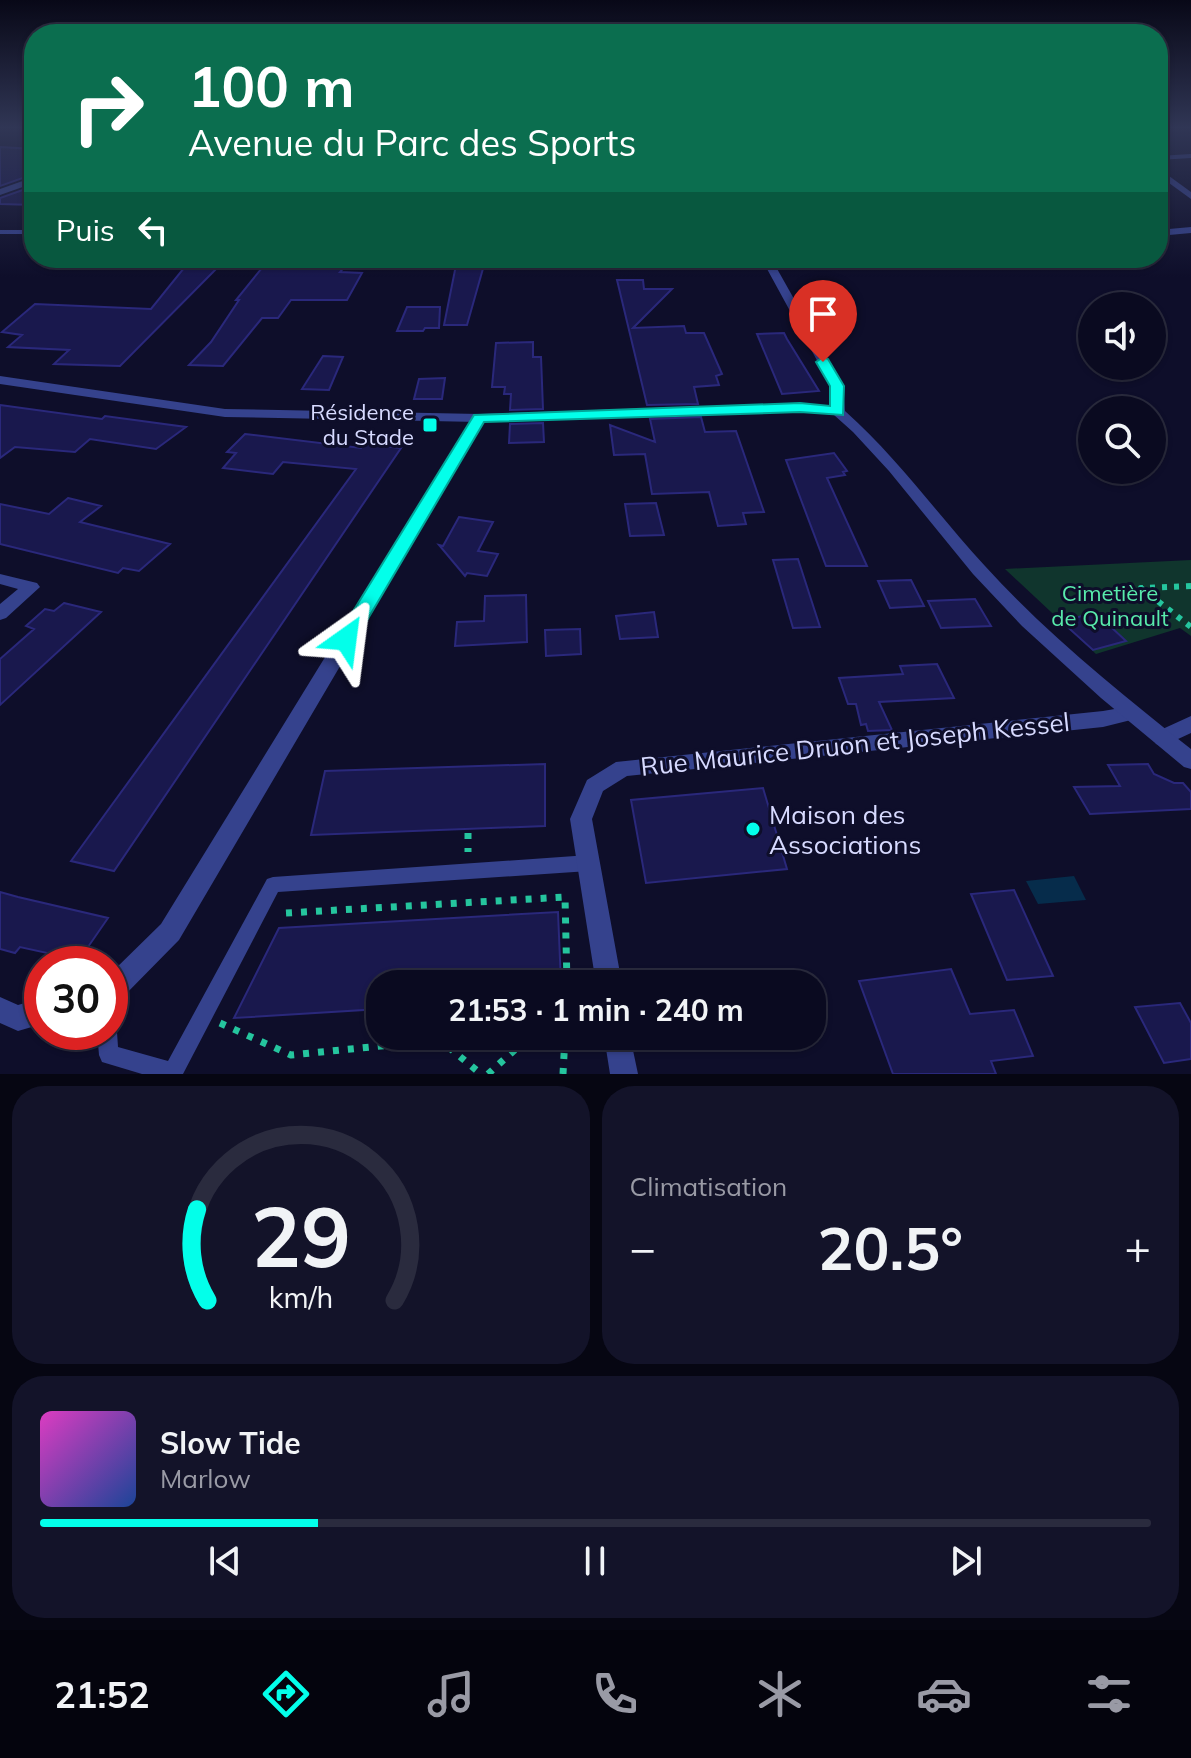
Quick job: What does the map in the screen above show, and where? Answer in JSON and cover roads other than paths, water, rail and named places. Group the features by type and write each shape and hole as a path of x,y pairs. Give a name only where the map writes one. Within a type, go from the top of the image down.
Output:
{"street":[{"path":"1168,179 1191,196"},
{"path":"0,192 24,184"},
{"path":"1168,232 1191,230"},
{"path":"772,268 837,386 838,412"},
{"path":"0,380 225,413 479,418 800,407 838,412 867,436 1008,600 1093,681 1191,761"},
{"path":"128,974 170,932 479,418"},
{"path":"0,579 31,587 0,614"},
{"name":"Rue Maurice Druon et Joseph Kessel","path":"607,970 581,819 594,786 623,768 1103,719 1132,713"},
{"path":"1163,738 1191,724"},
{"path":"0,1010 18,1018 24,1016"},
{"path":"620,1050 624,1074"}],"lane":[{"path":"0,232 24,232"},
{"path":"109,1050 109,1055 172,1073 273,885 589,863"}],"water":[{"path":"1074,876 1086,900 1038,904 1026,881"}],"place":[{"name":"Résidence du Stade","path":"430,425"},
{"name":"Maison des Associations","path":"753,829"}],"park label":[{"name":"Cimetière de Quinault","path":"1110,606"}]}
